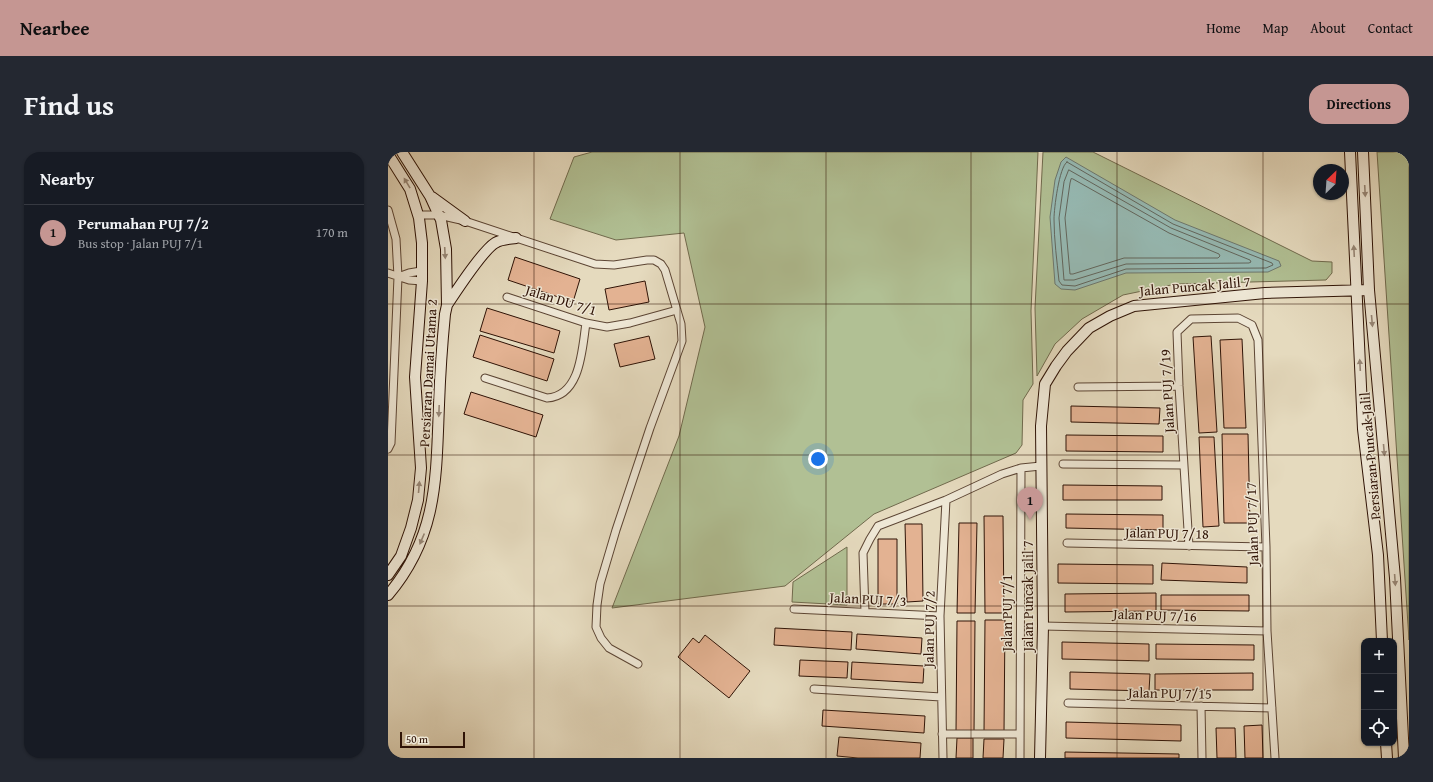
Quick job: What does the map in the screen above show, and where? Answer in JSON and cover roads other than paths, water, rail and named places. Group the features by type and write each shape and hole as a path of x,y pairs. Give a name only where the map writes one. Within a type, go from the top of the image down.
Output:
{"street":[{"name":"Persiaran Damai Utama 2","path":"388,595 405,573 426,527 431,511 437,460 440,379 447,305 446,249 441,220 430,196 402,152"},
{"name":"Persiaran Puncak Jalil","path":"1350,152 1363,429 1378,555 1382,638"},
{"name":"Persiaran Puncak Jalil","path":"1363,152 1369,290 1395,578 1404,758"},
{"name":"Persiaran Damai Utama 2","path":"388,154 410,189 419,216 422,243 415,377 421,468 418,500 411,528 401,556 388,575"},
{"path":"430,196 465,221"},
{"path":"388,210 396,238 398,277 390,368 390,443 388,448"},
{"path":"419,216 439,215 465,221 595,264 614,265 647,260 658,261 664,270 681,324 682,341 650,428 616,530 600,584 597,605 596,627 601,638 609,648 638,664"},
{"path":"447,305 486,251 495,243 516,238"},
{"path":"388,273 409,280 421,276"},
{"name":"Jalan Puncak Jalil 7","path":"1040,758 1043,626 1041,426 1046,384 1067,350 1089,328 1110,316 1134,306 1265,293 1369,290"},
{"name":"Jalan DU 7/1","path":"507,297 586,323 607,327 677,310"},
{"name":"Jalan PUJ 7/19","path":"1189,546 1183,465 1177,332 1191,319 1238,318 1252,325 1258,340"},
{"path":"485,378 541,396 555,397 563,393 570,386 580,366 586,323"},
{"name":"Jalan PUJ 7/17","path":"1258,340 1266,547 1267,631 1275,758"},
{"path":"1078,387 1179,386"},
{"path":"1063,464 1183,465"},
{"path":"865,612 863,552 878,526 946,500 1002,474 1021,468 1041,466"},
{"name":"Jalan PUJ 7/1","path":"1020,758 1021,468"},
{"name":"Jalan PUJ 7/2","path":"943,758 940,616 946,500"},
{"name":"Jalan PUJ 7/18","path":"1067,543 1266,547"},
{"name":"Jalan PUJ 7/3","path":"794,609 940,616"},
{"name":"Jalan PUJ 7/16","path":"1043,626 1267,631"},
{"path":"814,689 941,697"},
{"name":"Jalan PUJ 7/15","path":"1068,703 1272,708"},
{"path":"1201,706 1202,758"},
{"path":"942,734 1020,734"},
{"path":"1386,746 1387,758"}],"water":[{"path":"1066,157 1175,220 1279,261 1281,266 1268,272 1126,273 1075,290 1061,289 1055,284 1050,217 1055,180 1061,162"}],"place":[{"name":"Perumahan PUJ 7/2","path":"1030,520"}]}
